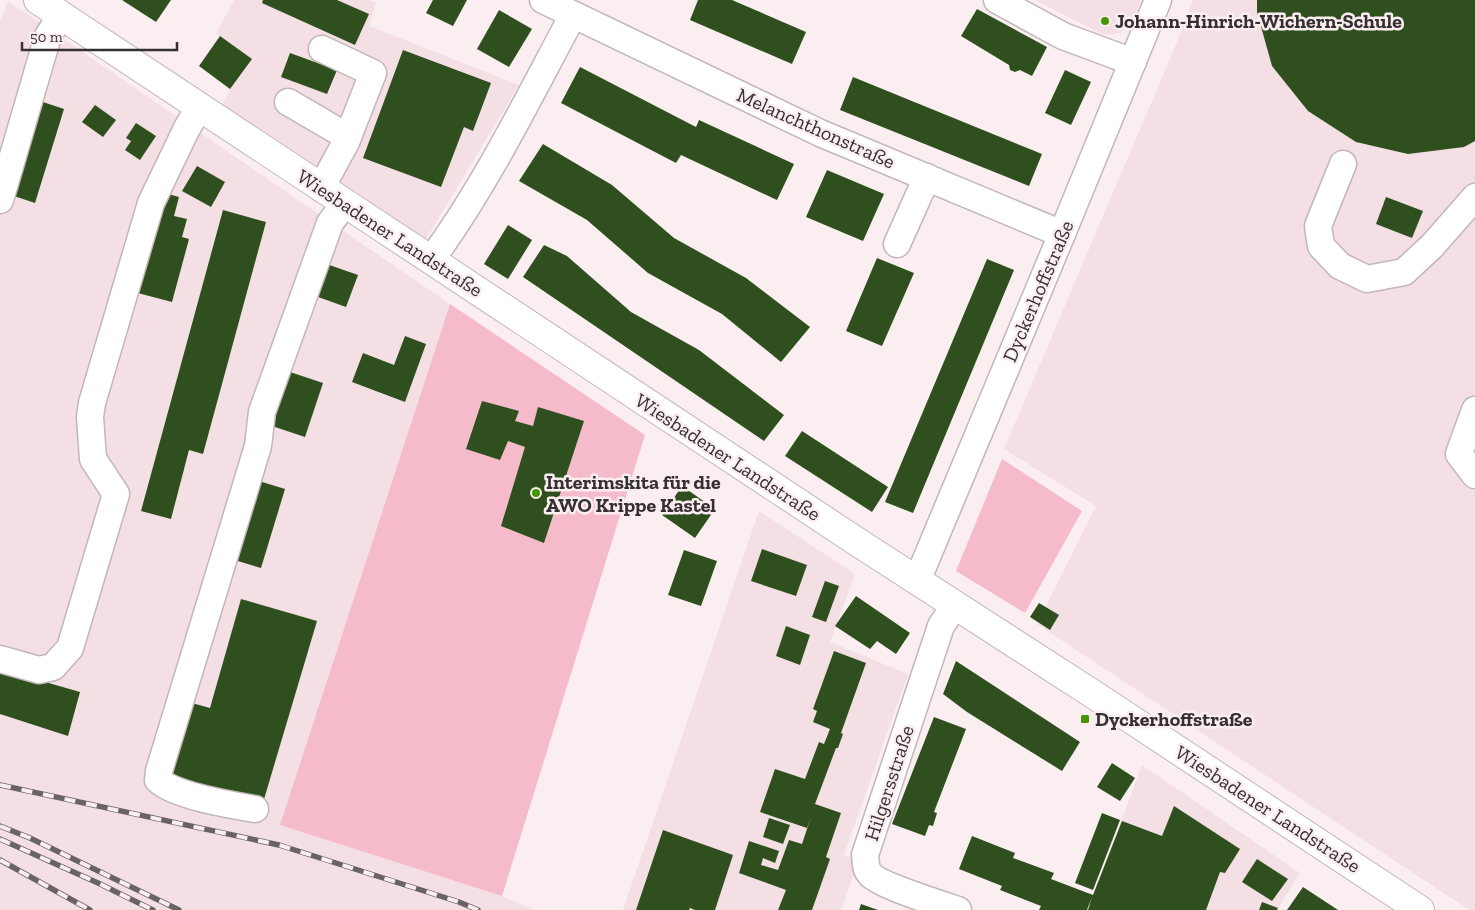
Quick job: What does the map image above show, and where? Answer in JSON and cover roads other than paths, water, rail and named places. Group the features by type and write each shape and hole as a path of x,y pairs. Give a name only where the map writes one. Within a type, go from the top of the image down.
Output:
{"main road":[{"name":"Wiesbadener Landstraße","path":"38,0 917,581 1420,910"}],"street":[{"name":"Melanchthonstraße","path":"543,0 820,133 1062,234"},
{"path":"997,0 1063,36 1133,62"},
{"name":"Dyckerhoffstraße","path":"917,581 1158,0"},
{"path":"0,200 48,36 61,15"},
{"path":"431,260 506,139 574,15"},
{"path":"321,188 348,137 373,73 322,49"},
{"path":"288,102 348,137"},
{"path":"0,659 39,670 53,667 70,648 116,494 93,459 90,417 92,403 151,204 177,147 199,107"},
{"path":"1343,164 1318,226 1321,246 1340,266 1368,279 1404,272 1432,246 1475,197"},
{"path":"897,244 927,177"},
{"path":"254,809 207,800 165,786 158,780 258,446 262,412 330,223 344,203"},
{"path":"1475,410 1459,454 1475,475"},
{"name":"Hilgersstraße","path":"955,605 941,626 865,855 869,874 880,882 958,910"}],"railway":[{"path":"0,785 279,845 459,902 478,910"},
{"path":"0,826 30,838 179,910"},
{"path":"0,839 153,910"},
{"path":"0,860 90,910"}],"place":[{"name":"Johann-Hinrich-Wichern-Schule","path":"1105,21"},
{"name":"Interimskita für die AWO Krippe Kastel","path":"536,493"},
{"name":"Dyckerhoffstraße","path":"1085,719"}]}
